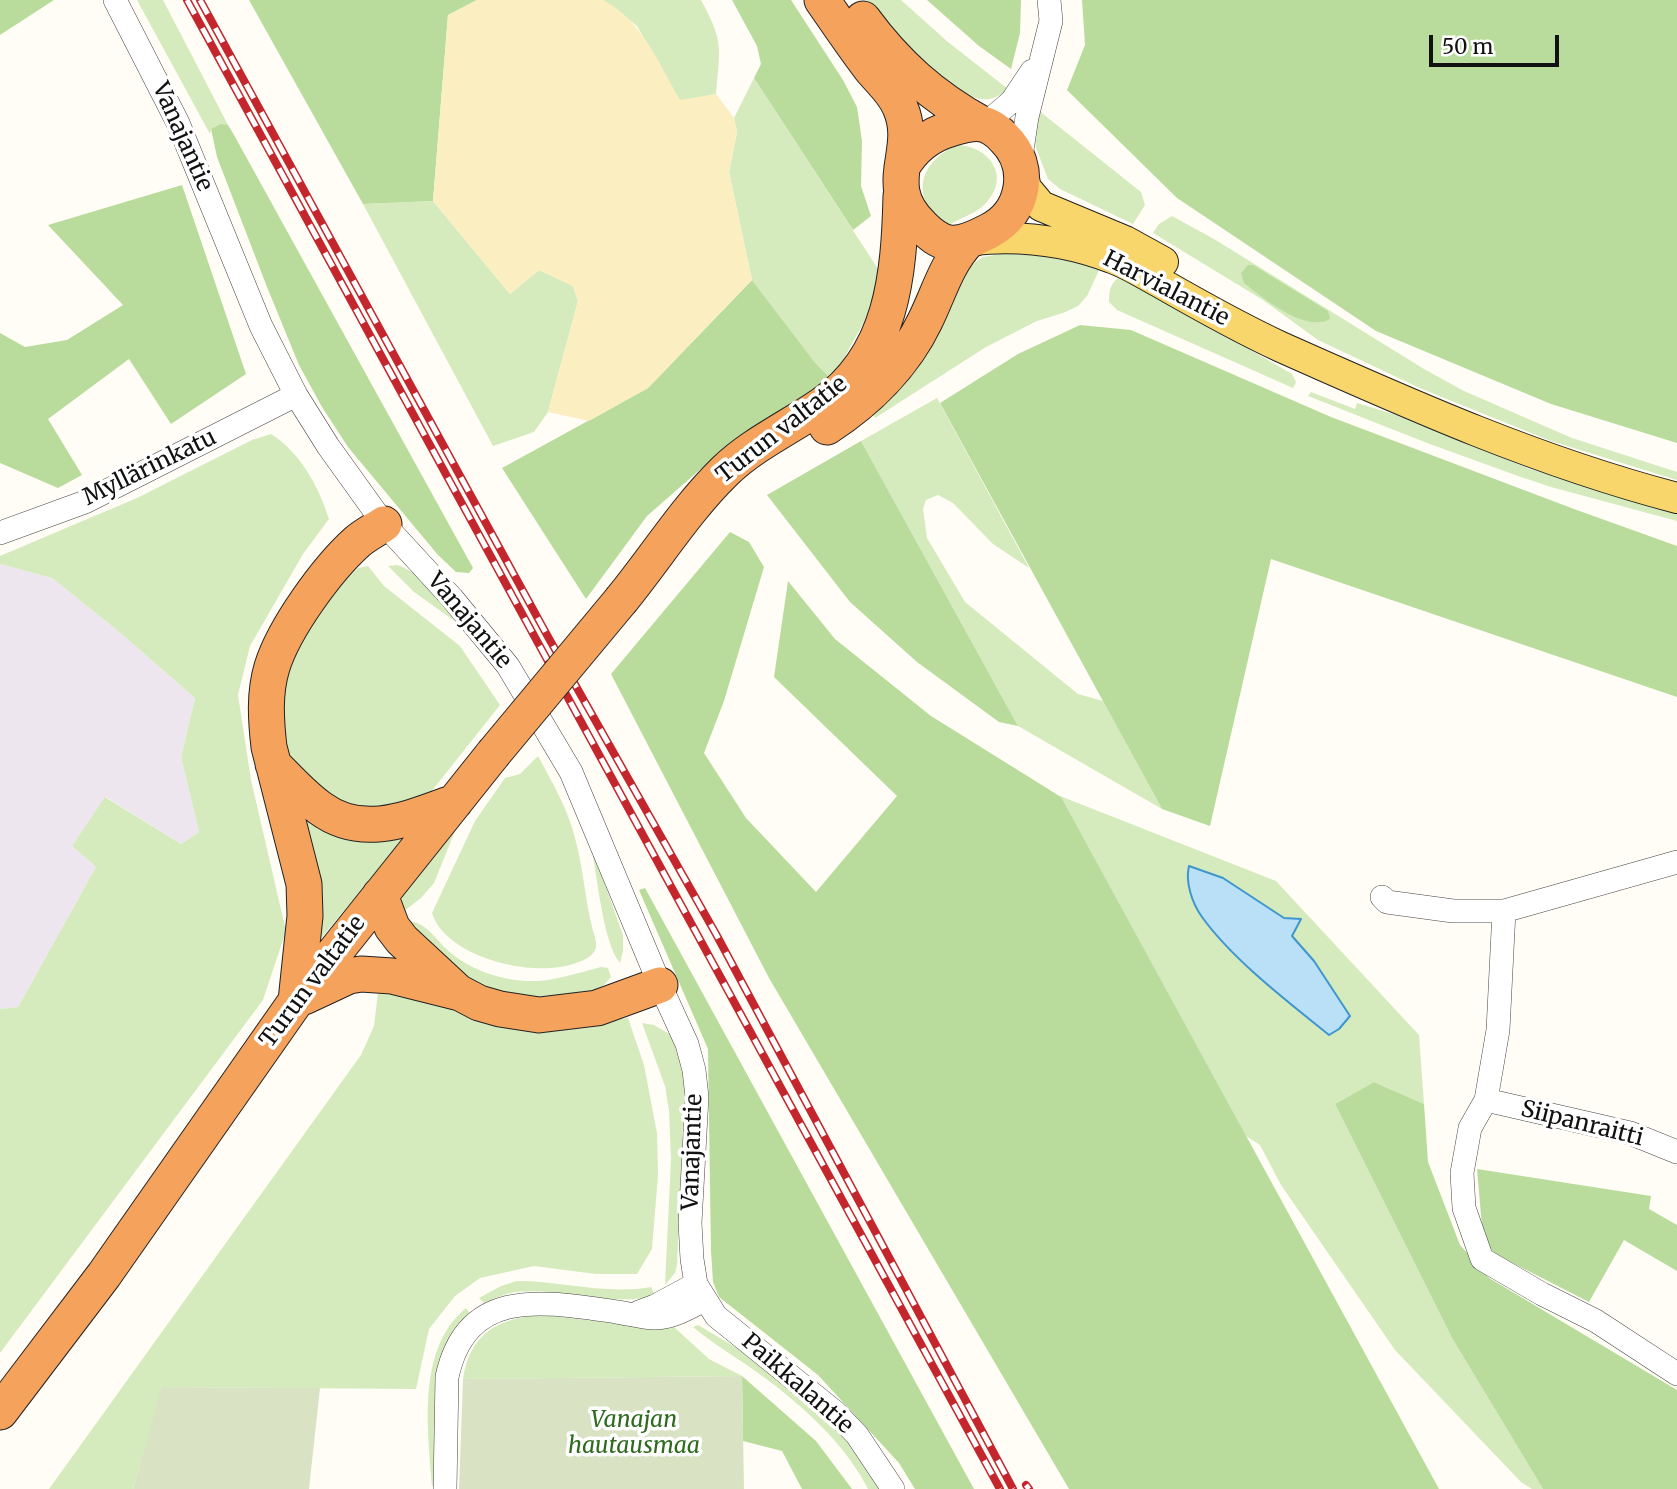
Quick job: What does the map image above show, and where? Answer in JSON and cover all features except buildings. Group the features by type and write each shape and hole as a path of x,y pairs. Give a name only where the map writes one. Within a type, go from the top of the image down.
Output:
{"highway":[{"path":"822,0 901,108 906,139 902,181 910,213 938,239 948,243 970,240 993,229 1012,212 1022,187 1021,168 1009,143 999,133 952,108 911,76 884,47 849,0"},
{"path":"902,181 910,154 921,144 940,132 983,124"},
{"name":"Turun valtatie","path":"0,1412 104,1275 296,1001 493,754 647,569 688,511 727,468 826,402 862,365 885,320 893,293 900,252 902,181"},
{"name":"Turun valtatie","path":"647,569 721,502 762,470 838,420 869,396 909,349 925,323 948,266 970,240"},
{"path":"296,1001 305,916 304,884 273,764 267,727 272,667 291,625 324,580 358,542 384,524"},
{"path":"273,764 321,809 342,820 381,825 399,822 455,802"},
{"path":"380,895 391,927 460,993"},
{"path":"296,1001 333,982 361,974 392,976 460,993 479,1003 500,1009 539,1015 597,1008 660,985"}],"main road":[{"name":"Harvialantie","path":"1021,168 1026,188 1041,206 1150,254 1351,378"},
{"name":"Harvialantie","path":"970,240 993,237 1042,241 1113,258 1241,327 1435,416 1529,452 1677,498"}],"street":[{"name":"Vanajantie","path":"115,0 178,123 261,326 296,394 328,446 384,524 452,598 508,666 571,772 687,1044 694,1070 697,1097 690,1223 700,1292"},
{"path":"1021,168 1027,117 1051,21 1049,0"},
{"path":"983,124 1012,101 1044,54"},
{"name":"Myllärinkatu","path":"0,533 85,502 296,394"},
{"path":"1382,897 1387,902 1452,911 1504,911 1677,862"},
{"path":"1504,911 1498,1030 1486,1100 1470,1128 1462,1173 1464,1208 1482,1259 1596,1321 1677,1374"},
{"name":"Siipanraitti","path":"1486,1100 1630,1133 1677,1152"},
{"path":"445,1489 447,1377 462,1338 475,1322 503,1308 529,1303 628,1314 700,1292"},
{"name":"Paikkalantie","path":"700,1292 716,1316 835,1412 857,1435 893,1489"}],"shaded area":[{"path":"0,564 52,578 195,698 181,757 199,832 181,844 106,797 72,846 96,867 18,1007 0,1009"}],"green space":[{"path":"0,0 54,0 0,35"},
{"path":"137,0 163,0 228,125 211,129 210,134"},
{"path":"249,0 477,0 448,15 433,201 363,204"},
{"path":"603,0 701,0 714,26 719,46 716,94 680,101 637,26"},
{"path":"732,0 791,0 843,80 857,107 862,141 861,186 871,216 853,230 754,78 761,64 757,46"},
{"path":"867,0 901,0 948,42 1008,89 997,97 983,99 969,96 954,87 920,59"},
{"path":"927,0 1021,0 1020,33 1011,69 979,46"},
{"path":"1082,0 1677,0 1677,443 1551,404 1376,331 1177,198 1067,90 1085,45"},
{"path":"754,78 880,272 877,298 832,380 815,364 752,280 729,172 737,132 734,118"},
{"path":"1038,110 1141,192 1145,205 1133,224 1060,189 1048,179 1034,135"},
{"path":"221,124 228,125 234,135 473,568 469,573 456,572 438,555 348,447 322,407 299,365 217,157 211,129"},
{"path":"958,145 979,151 987,157 993,165 997,182 994,192 983,206 949,225 928,206 924,196 924,177 934,161"},
{"path":"182,185 246,374 171,424 129,359 48,419 82,475 58,488 0,463 0,333 25,347 67,340 123,305 48,225"},
{"path":"433,201 510,294 539,270 573,286 578,301 548,412 534,432 493,446 363,204"},
{"path":"1172,216 1464,391 1572,438 1677,472 1677,480 1551,441 1422,389 1318,340 1263,300 1153,233 1159,224"},
{"path":"1007,253 1053,257 1101,266 1087,296 1078,306 1037,321 986,347 875,418 872,412 945,320 971,265 983,257"},
{"path":"1248,265 1253,265 1328,311 1330,319 1309,321 1297,318 1273,305 1244,283 1241,273"},
{"path":"1123,276 1292,374 1296,382 1293,388 1117,310 1109,302 1109,293 1113,283"},
{"path":"752,280 815,363 832,380 735,439 647,516 586,599 502,468 648,388"},
{"path":"1080,325 1131,330 1331,417 1677,546 1677,697 1271,559 1210,826 1162,809 940,403 1018,354"},
{"path":"1311,392 1355,409 1357,403 1396,415 1530,469 1677,512 1677,521 1518,476 1308,396"},
{"path":"937,398 1029,568 993,544 953,503 938,495 926,500 923,509 927,538 965,602 1078,694 1103,701 1162,809 1018,726 861,441"},
{"path":"271,434 291,450 307,471 329,519 303,554 250,646 238,695 251,780 286,931 263,1000 0,1353 0,1009 18,1007 96,867 72,846 105,797 181,844 199,832 181,757 195,698 52,578 0,564 0,556 137,498 252,440"},
{"path":"861,441 1018,726 999,722 917,662 850,602 767,495"},
{"path":"730,532 749,542 764,567 724,701 704,753 746,818 816,892 897,796 774,677 788,581 835,639 931,716 1061,797 1439,1489 1069,1489 769,978 611,674"},
{"path":"397,565 424,581 456,622 414,592 388,566"},
{"path":"368,566 384,586 460,646 500,705 427,797 402,807 351,807 311,785 291,757 284,740 279,714 293,649 346,579 358,568"},
{"path":"538,756 569,817 596,943 594,952 588,958 559,967 516,966 473,953 441,929 432,913 475,821 505,778 520,774"},
{"path":"291,794 406,836 313,948"},
{"path":"1060,796 1276,881 1419,1035 1424,1104 1374,1082 1335,1104 1452,1338 1543,1489 1532,1489 1521,1482 1395,1350 1281,1185 1260,1145 1246,1136"},
{"path":"459,821 434,883 421,898 399,915 398,901"},
{"path":"591,846 623,935 620,963 614,954 605,925"},
{"path":"645,888 974,1489 915,1489 899,1463 818,1375 719,1297 713,1282 711,1251 708,1049 639,890"},
{"path":"409,921 422,925 461,961 499,977 540,981 601,967 608,968 611,977 604,985 580,998 492,997 402,925"},
{"path":"379,984 601,1022 628,1018 644,1065 657,1133 658,1175 652,1249 637,1274 596,1274 534,1266 480,1278 455,1296 429,1329 416,1389 163,1387 133,1489 49,1489 361,1055 374,1026"},
{"path":"642,1023 654,1025 673,1036 685,1075 677,1265 675,1273 665,1285 671,1159 669,1111 665,1086"},
{"path":"1374,1082 1424,1104 1428,1162 1460,1245 1489,1278 1677,1390 1677,1489 1543,1489 1452,1338 1335,1104"},
{"path":"1477,1169 1651,1196 1649,1209 1677,1225 1677,1271 1624,1240 1589,1302 1495,1254 1483,1238"},
{"path":"517,1281 601,1289 651,1287 655,1296 618,1299 533,1291 515,1292 484,1303 479,1298"},
{"path":"466,1308 470,1313 453,1333 447,1347 438,1487 432,1486 428,1416 432,1368 439,1345 450,1325"},
{"path":"546,1315 652,1328 674,1327 709,1359 742,1376 463,1379 473,1349 480,1338 490,1330 515,1319"},
{"path":"698,1325 742,1351 839,1429 884,1489 868,1489 848,1457 809,1414 765,1378 693,1327"},
{"path":"742,1376 816,1441 852,1489 802,1489 782,1451 743,1441"},
{"name":"Vanajan hautausmaa","path":"742,1376 744,1489 459,1489 463,1379"},
{"path":"162,1387 320,1388 309,1489 133,1489"}],"sand":[{"path":"477,0 603,0 629,19 639,31 680,100 716,94 734,118 737,132 729,172 752,280 648,388 589,421 548,412 578,301 573,286 539,270 510,294 433,201 448,15"}],"water":[{"path":"1189,866 1223,878 1284,918 1301,919 1292,936 1314,961 1350,1016 1339,1029 1329,1035 1229,949 1195,905 1190,892"}],"railway":[{"path":"187,0 1000,1489"},
{"path":"200,0 547,635 716,934 1013,1489"},
{"path":"1026,1485 1029,1489"}]}
